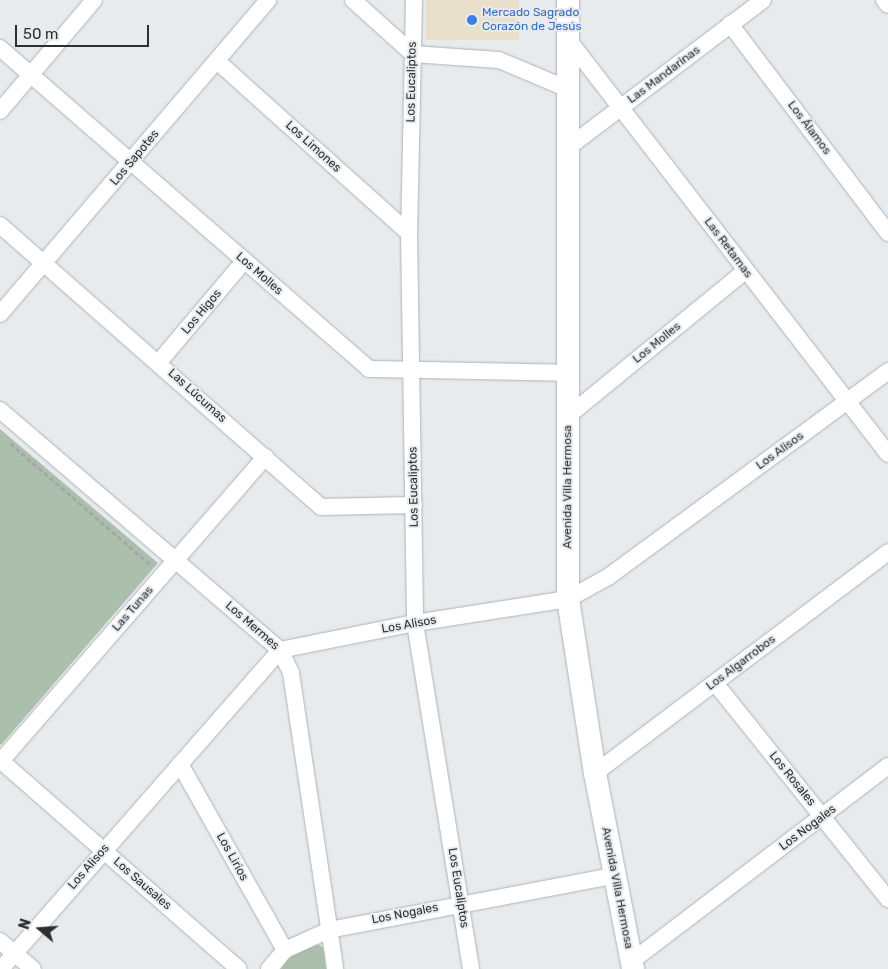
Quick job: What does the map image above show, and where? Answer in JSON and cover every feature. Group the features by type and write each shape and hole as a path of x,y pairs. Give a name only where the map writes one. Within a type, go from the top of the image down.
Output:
{"main road":[{"name":"Avenida Villa Hermosa","path":"568,0 570,42 566,149 568,599 613,876 632,965"}],"street":[{"path":"0,111 94,0"},
{"name":"Los Sapotes","path":"0,314 268,0"},
{"path":"353,0 413,54 499,60 568,89"},
{"name":"Los Eucaliptos","path":"414,0 409,233 413,368 415,622 471,969"},
{"name":"Las Mandarinas","path":"566,149 762,0"},
{"path":"884,0 888,5"},
{"name":"Los Álamos","path":"730,24 888,233"},
{"name":"Las Retamas","path":"570,42 888,454"},
{"name":"Los Molles","path":"0,48 369,369 413,368 568,373"},
{"name":"Los Limones","path":"216,61 409,233"},
{"name":"Las Lúcumas","path":"0,225 159,362 320,507 414,505"},
{"name":"Los Higos","path":"159,362 244,262"},
{"name":"Los Molles","path":"568,416 745,271"},
{"name":"Los Alisos","path":"1,969 280,650 415,622 568,599 608,577 888,371"},
{"name":"Los Mermes","path":"0,410 280,650 291,674 335,969"},
{"name":"Las Tunas","path":"1,760 265,458"},
{"name":"Los Algarrobos","path":"595,773 888,552"},
{"name":"Los Rosales","path":"715,683 888,899"},
{"name":"Los Sausales","path":"1,760 239,969"},
{"name":"Los Lirios","path":"180,764 285,950"},
{"name":"Los Nogales","path":"632,965 888,766"},
{"name":"Los Nogales","path":"269,969 285,950 328,930 460,903 613,876"},
{"path":"0,940 33,969"}],"path":[{"path":"7,441 153,567"}],"shaded area":[{"name":"Mercado Sagrado Corazón de Jesús","path":"426,0 519,0 519,40 426,40"}],"green space":[{"path":"0,429 158,563 1,745 0,744"},
{"path":"314,943 323,947 326,969 281,969 289,957"}],"place":[{"name":"Mercado Sagrado Corazón de Jesús","path":"472,20"}]}
